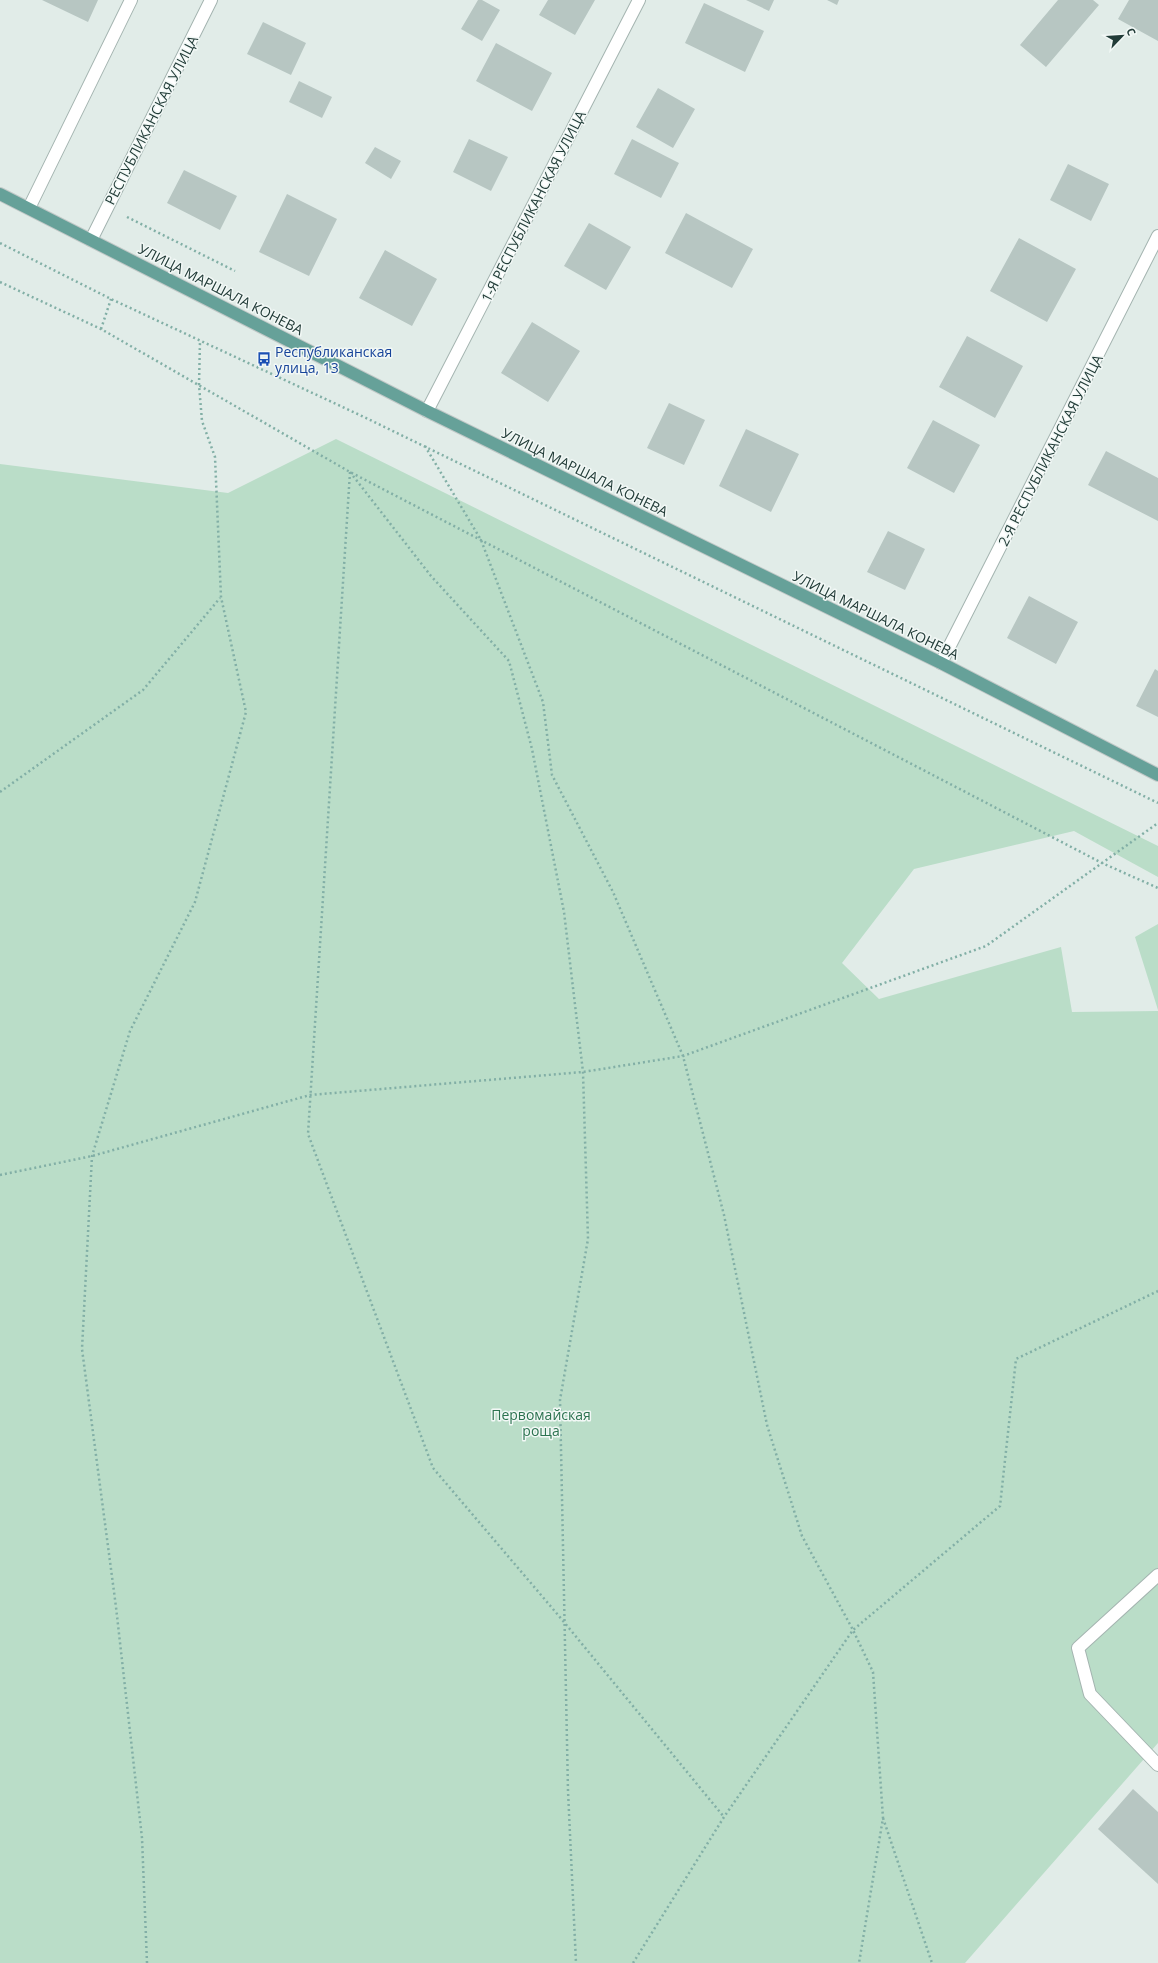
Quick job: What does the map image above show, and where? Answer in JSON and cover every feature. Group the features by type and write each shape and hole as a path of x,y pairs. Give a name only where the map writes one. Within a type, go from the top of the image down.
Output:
{"main road":[{"name":"УЛИЦА МАРШАЛА КОНЕВА","path":"0,194 427,411 941,663 1158,775"}],"street":[{"path":"29,208 131,0"},
{"name":"РЕСПУБЛИКАНСКАЯ УЛИЦА","path":"91,240 211,0"},
{"name":"1-Я РЕСПУБЛИКАНСКАЯ УЛИЦА","path":"427,411 638,0"},
{"name":"2-Я РЕСПУБЛИКАНСКАЯ УЛИЦА","path":"941,663 1158,236"},
{"path":"1158,1576 1078,1648 1090,1694 1158,1765"}],"path":[{"path":"0,243 111,299 424,446 1158,803"},
{"path":"0,282 101,328 350,472 1102,862 1158,888"},
{"path":"101,328 111,299"},
{"path":"147,1963 142,1838 116,1607 82,1349 92,1156 130,1032 195,902 246,712 221,597 215,457 202,421 199,385 200,341"},
{"path":"424,446 481,540 543,702 552,775 614,892 683,1056 724,1215 767,1425 802,1536 853,1630 873,1672 883,1818 859,1963"},
{"path":"350,472 431,576 509,661 532,749 564,912 583,1072 588,1239 560,1400 568,1791 576,1963"},
{"path":"350,472 308,1134 433,1468 564,1622 724,1817"},
{"path":"0,792 143,690 221,597"},
{"path":"0,1175 92,1156 310,1095 583,1072 683,1056 986,946 1158,823"},
{"path":"633,1963 724,1817 853,1630 1000,1506 1016,1359 1158,1291"},
{"path":"883,1818 932,1963"}],"green space":[{"name":"Первомайская роща","path":"336,439 1158,846 1158,877 1074,831 914,869 842,963 879,999 1061,947 1072,1012 1158,1011 1158,1743 965,1963 0,1963 0,464 228,493"},
{"path":"1158,924 1158,1010 1135,937"}],"building":[{"path":"42,0 98,0 88,22"},
{"path":"478,0 482,0 500,10 482,41 461,29"},
{"path":"548,0 595,0 575,35 539,15"},
{"path":"746,0 774,0 769,11"},
{"path":"827,0 839,0 837,5"},
{"path":"1058,0 1093,0 1099,5 1046,67 1020,45"},
{"path":"1129,0 1158,0 1158,41 1118,19"},
{"path":"704,3 764,31 745,72 685,43"},
{"path":"263,22 306,43 291,75 247,54"},
{"path":"496,43 552,73 532,111 476,81"},
{"path":"299,81 332,97 322,118 289,102"},
{"path":"658,88 695,109 673,148 636,127"},
{"path":"469,139 508,157 491,191 453,172"},
{"path":"632,139 679,163 661,198 614,174"},
{"path":"375,147 401,161 391,179 365,163"},
{"path":"1068,164 1109,184 1091,221 1050,200"},
{"path":"184,170 237,196 220,230 167,203"},
{"path":"287,194 337,219 309,276 259,252"},
{"path":"686,213 753,249 732,288 665,253"},
{"path":"589,223 631,247 606,290 564,266"},
{"path":"1019,238 1076,269 1047,322 990,291"},
{"path":"385,250 437,279 412,326 359,298"},
{"path":"532,322 580,351 548,402 501,373"},
{"path":"967,336 1023,366 995,418 939,387"},
{"path":"669,403 705,420 684,465 647,448"},
{"path":"933,420 980,445 954,493 907,468"},
{"path":"746,429 799,454 771,512 719,486"},
{"path":"1106,451 1158,478 1158,521 1088,485"},
{"path":"888,531 925,549 905,590 867,572"},
{"path":"1029,596 1078,622 1056,664 1007,638"},
{"path":"1155,669 1158,671 1158,717 1136,706"},
{"path":"1133,1789 1158,1812 1158,1884 1098,1829"}],"place":[{"name":"Республиканская улица, 13","path":"264,359"}]}
